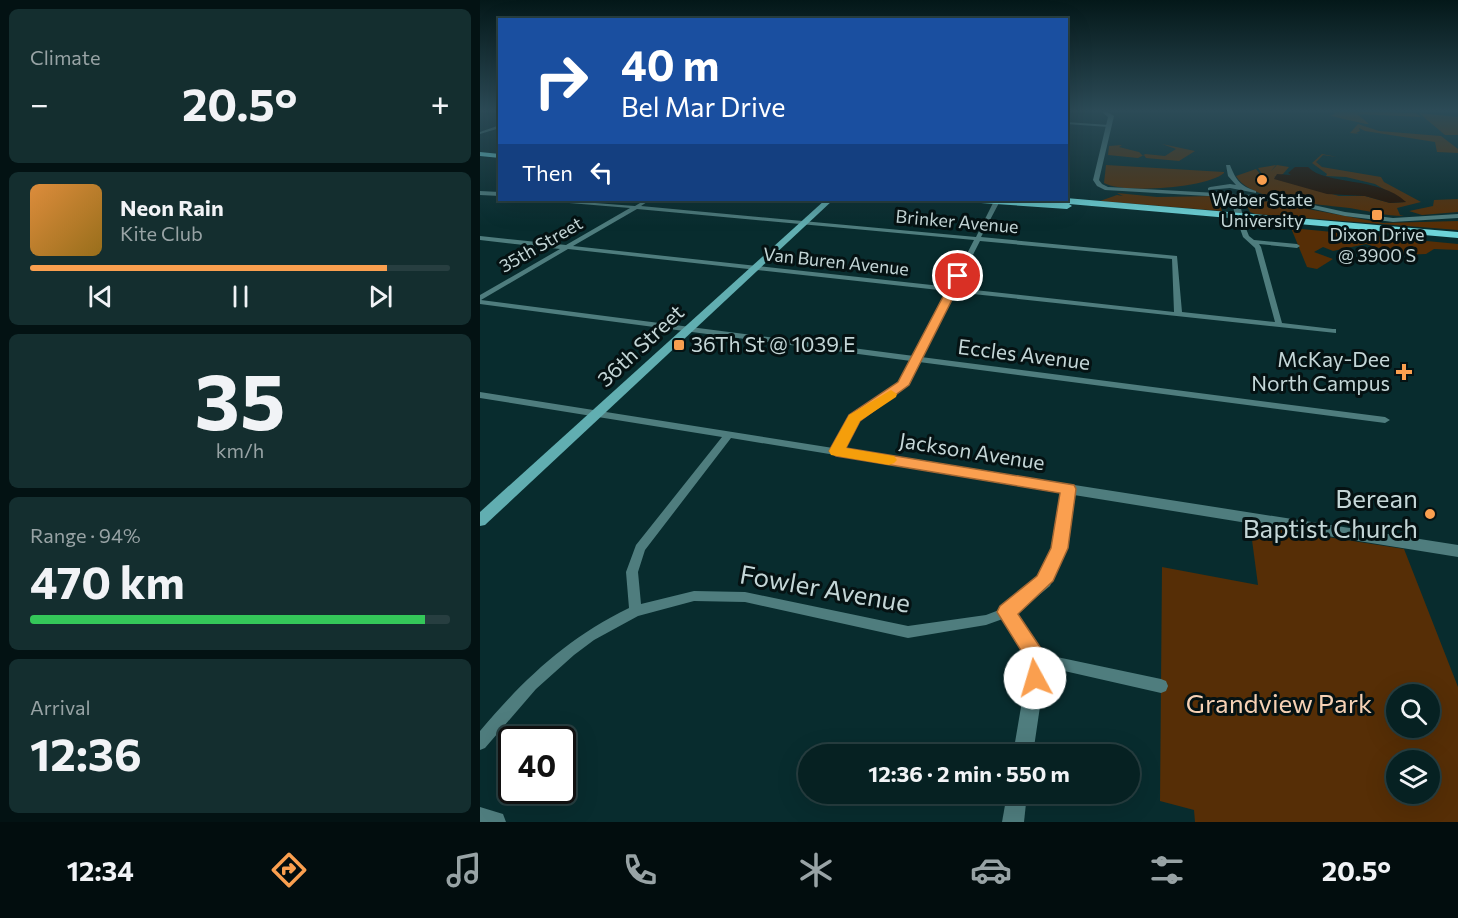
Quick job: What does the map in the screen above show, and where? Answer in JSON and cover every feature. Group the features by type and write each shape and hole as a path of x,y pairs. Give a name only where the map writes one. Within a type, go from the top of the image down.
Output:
{"main road":[{"path":"480,157 498,158"},
{"name":"36th Street","path":"480,521 828,201"},
{"path":"997,201 1085,208 1109,206"},
{"path":"1065,201 1458,235"}],"street":[{"path":"1103,149 1096,180 1102,187 1125,192 1223,190 1380,219 1419,220 1458,216"},
{"path":"1228,166 1231,176 1243,192"},
{"path":"1223,190 1230,183 1231,176"},
{"path":"1223,190 1236,204 1246,237 1258,247 1279,325"},
{"path":"1236,204 1243,192"},
{"path":"480,193 498,194"},
{"name":"Brinker Avenue","path":"568,201 1175,257 1178,314"},
{"name":"35th Street","path":"480,300 646,201"},
{"path":"836,451 854,418 903,385 976,238 997,201"},
{"name":"Van Buren Avenue","path":"480,238 1332,330"},
{"path":"1252,242 1297,246"},
{"name":"Eccles Avenue","path":"480,300 1385,420"},
{"name":"Jackson Avenue","path":"480,395 1458,551"},
{"path":"635,611 632,572 640,548 729,435"},
{"path":"1025,744 1038,659 1007,612 1044,581 1059,548 1068,489"},
{"name":"Fowler Avenue","path":"480,743 517,698 553,662 598,630 635,611 694,596 745,597 908,632 986,620 1007,612"},
{"path":"1038,659 1161,686"},
{"path":"1013,822 1016,804"},
{"path":"480,818 495,822"}],"green space":[{"path":"1109,149 1139,152 1143,156 1138,158 1108,155"},
{"path":"1175,149 1195,151 1179,161 1146,158 1145,154 1165,156"},
{"path":"1436,149 1458,149 1458,153 1437,152"},
{"path":"1322,154 1337,157 1323,155 1316,162 1322,167 1381,177 1384,182 1421,202 1397,208 1400,215 1404,216 1385,215 1273,197 1244,185 1236,176 1256,169 1260,174 1258,183 1262,187 1260,180 1262,174 1258,168 1276,165 1271,171 1277,165 1289,167 1283,174 1274,177 1339,196 1365,196 1390,203 1406,202 1375,184 1346,177 1326,176 1327,174 1312,163"},
{"path":"1106,165 1224,173 1215,178 1184,186 1128,188 1104,183"},
{"path":"1117,193 1157,197 1217,196 1225,202 1227,210 1219,198 1222,211 1100,201 1117,195 1123,196"},
{"path":"1254,199 1383,223 1458,221 1458,230 1255,214 1250,212 1245,202"},
{"path":"1458,199 1458,212 1422,215 1409,211 1433,206 1434,200"},
{"path":"1291,228 1458,244 1458,250 1434,249 1426,254 1401,255 1366,244 1333,251 1323,247 1314,252 1333,259 1317,269 1307,267"},
{"name":"Grandview Park","path":"1250,525 1404,549 1458,687 1458,822 1195,822 1194,810 1160,801 1162,567 1258,585"}],"shaded area":[{"path":"1295,167 1308,167 1327,177 1382,188 1406,202 1390,203 1365,196 1327,194 1274,179 1277,174 1291,175 1288,173"}],"slow traffic":[{"path":"889,460 836,451 854,418 891,394"}],"place":[{"name":"Weber State University","path":"1262,180"},
{"name":"Dixon Drive @ 3900 S","path":"1377,215"},
{"name":"36Th St @ 1039 E","path":"679,345"},
{"name":"McKay-Dee North Campus","path":"1404,372"},
{"name":"Berean Baptist Church","path":"1430,514"}],"route":[{"path":"958,276 903,385 887,398 854,418 836,451 1068,489 1059,548 1044,581 1007,612 1038,659 1035,678"}]}
